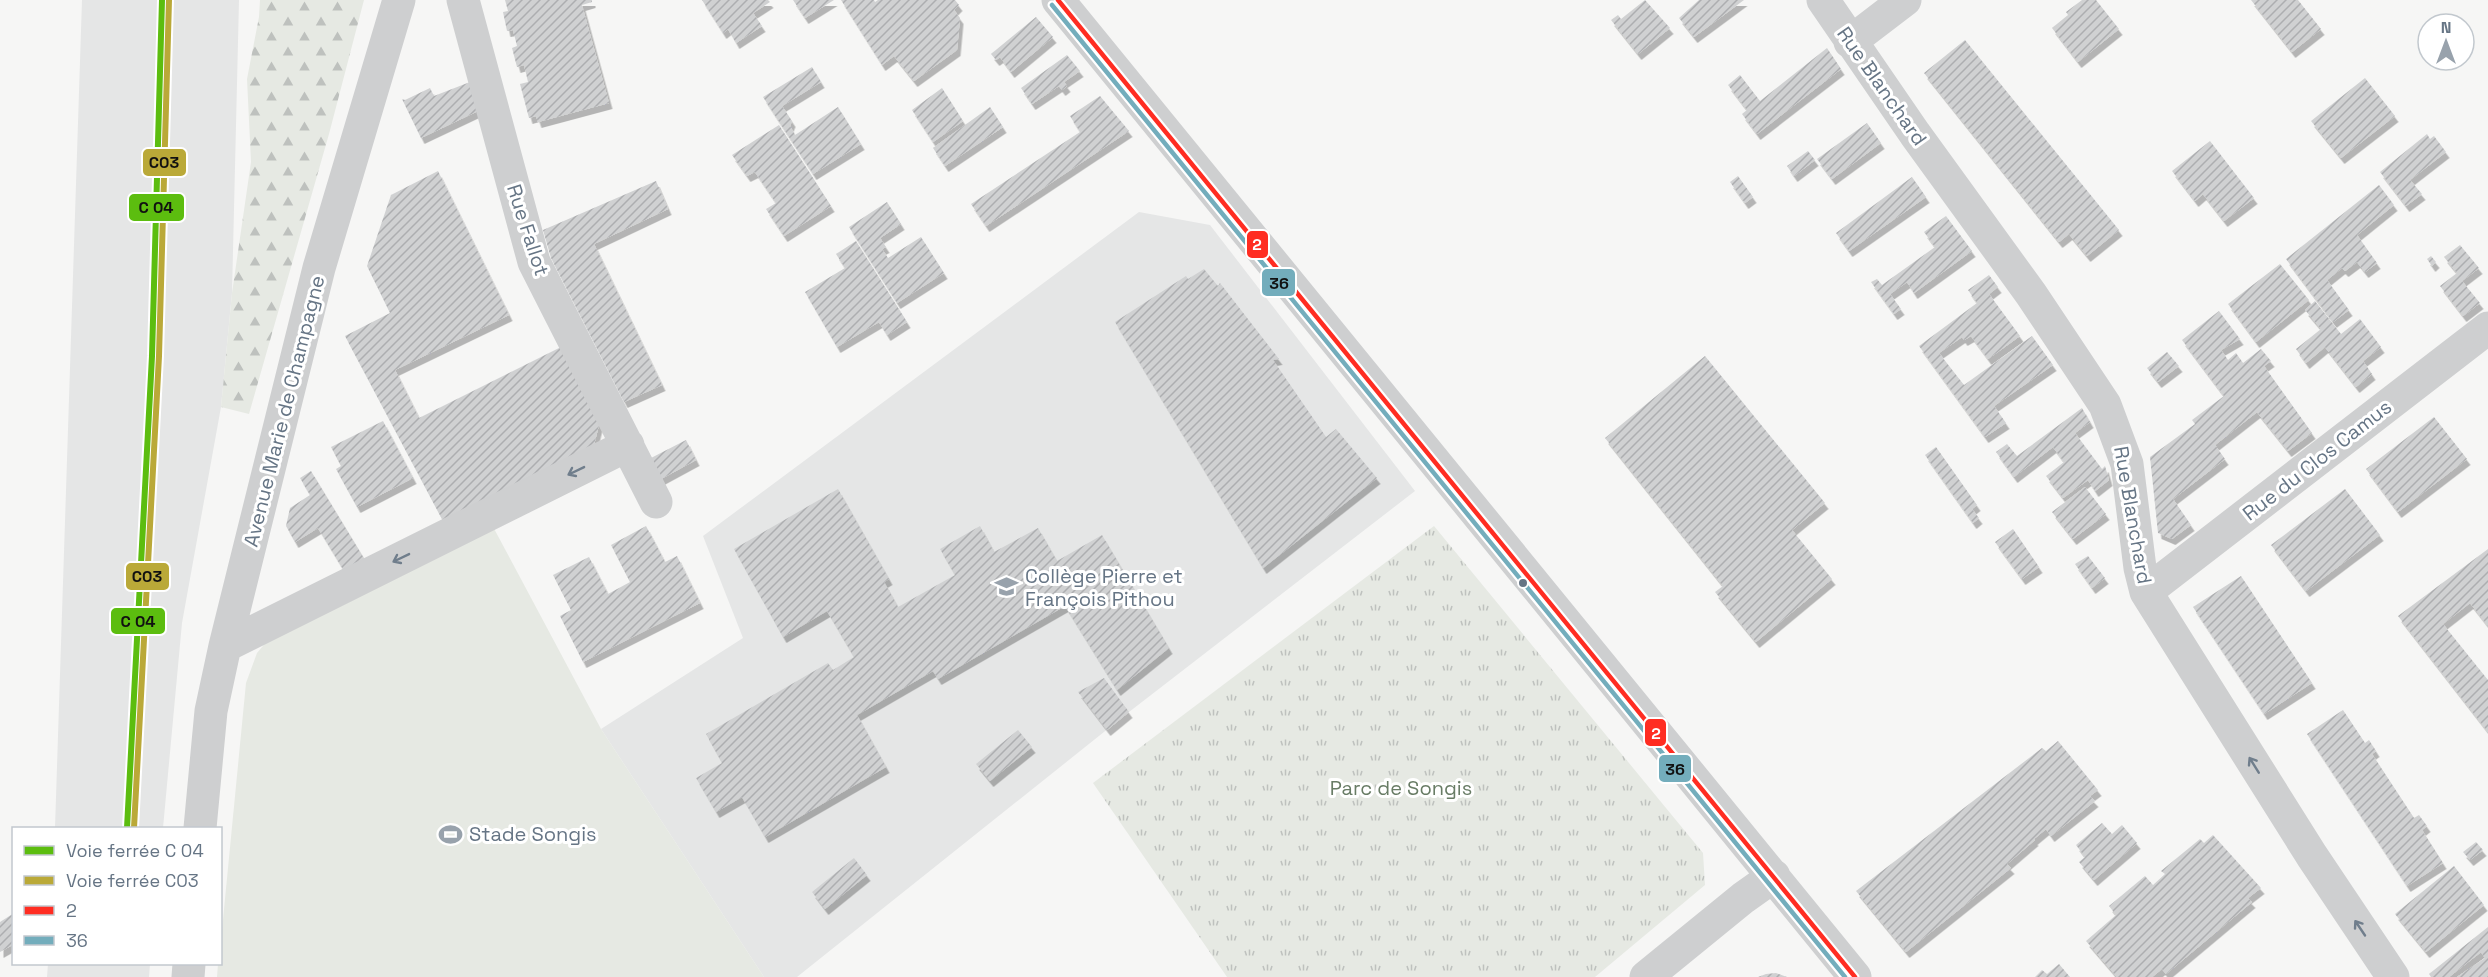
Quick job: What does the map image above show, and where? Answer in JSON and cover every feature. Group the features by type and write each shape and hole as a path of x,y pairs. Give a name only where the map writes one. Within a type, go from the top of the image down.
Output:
{"street":[{"name":"Avenue Marie de Champagne","path":"200,827 211,711 225,646 319,268 399,0"},
{"name":"Rue Fallot","path":"463,0 534,262 656,502"},
{"path":"1058,0 1856,977"},
{"name":"Rue Blanchard","path":"1823,0 1850,42 2031,294 2105,405 2127,464 2140,568 2146,592 2312,856 2393,977"},
{"path":"1850,42 1905,0"},
{"name":"Rue du Clos Camus","path":"2146,592 2488,328"},
{"path":"225,646 628,445"},
{"path":"1646,977 1743,898 1774,876"}],"shaded area":[{"path":"82,0 239,0 232,293 221,407 182,623 163,827 55,827"},
{"name":"Collège Pierre et François Pithou","path":"1139,212 1210,225 1415,491 1129,712 797,977 764,977 601,729 743,638 703,536"},
{"path":"48,965 150,965 149,977 47,977"}],"green space":[{"path":"260,0 364,0 329,134 249,414 221,407 232,293 251,162 247,79"},
{"name":"Stade Songis","path":"491,523 601,729 764,977 217,977 218,965 222,965 222,930 246,683 257,653 273,634"},
{"name":"Parc de Songis","path":"1434,526 1703,853 1705,885 1595,977 1227,977 1093,783"}],"building":[{"path":"505,0 592,0 582,5 609,103 538,122 536,116 529,118 520,84 528,82 524,65 517,67 512,48 517,46 513,30 507,31 503,12 508,11"},
{"path":"702,0 768,0 770,2 753,13 762,26 736,43 728,29 723,33"},
{"path":"793,0 834,0 805,18"},
{"path":"841,0 874,0 875,2 878,0 955,0 959,5 954,10 960,18 957,50 914,81 894,56 882,65"},
{"path":"1645,0 1670,28 1638,54 1611,20 1618,15 1621,19"},
{"path":"1699,0 1744,0 1694,37 1679,18"},
{"path":"2082,0 2096,0 2119,29 2078,62 2052,28 2068,15 2066,12"},
{"path":"2251,0 2298,0 2321,29 2292,52"},
{"path":"1036,17 1053,37 1011,72 1000,57 996,60 991,54"},
{"path":"1965,40 2119,230 2087,256 2069,234 2059,242 1924,73"},
{"path":"1827,48 1841,69 1757,134 1742,114 1747,110 1728,85 1740,75 1760,101"},
{"path":"1067,55 1080,71 1064,82 1067,86 1062,90 1059,86 1032,104 1021,88"},
{"path":"812,67 821,82 782,106 792,121 790,126 795,135 838,107 861,144 813,174 763,97"},
{"path":"2365,78 2395,116 2341,158 2311,121"},
{"path":"470,82 478,111 421,138 402,99 405,100 430,88 434,96"},
{"path":"942,88 963,121 933,142 912,110"},
{"path":"1100,96 1129,131 986,226 971,204 1080,132 1070,116"},
{"path":"990,107 1003,127 945,166 933,148"},
{"path":"1867,123 1881,143 1832,179 1817,159"},
{"path":"779,125 831,206 784,236 766,209 776,203 755,172 747,176 732,155"},
{"path":"2427,134 2430,139 2434,136 2446,152 2410,180 2422,194 2406,206 2380,172"},
{"path":"2210,141 2254,198 2224,221 2203,194 2195,201 2172,171"},
{"path":"1808,151 1815,160 1794,176 1787,166"},
{"path":"438,171 509,315 395,370 419,418 561,347 599,425 594,445 443,521 345,336 390,313 367,266 391,195"},
{"path":"1738,176 1753,197 1745,203 1730,182"},
{"path":"1912,177 1926,197 1849,251 1836,233"},
{"path":"656,181 668,209 594,244 662,385 624,402 551,258 543,230"},
{"path":"2379,185 2394,205 2357,235 2377,263 2365,272 2357,262 2345,271 2342,268 2327,280 2349,310 2333,322 2286,259"},
{"path":"887,202 901,224 880,238 886,247 882,249 888,258 921,237 944,273 897,303 849,227"},
{"path":"1946,216 1972,251 1914,293 1907,282 1890,294 1901,309 1894,314 1871,282 1877,279 1882,285 1935,247 1924,232"},
{"path":"856,241 907,322 887,335 879,322 837,347 805,292 845,268 836,254"},
{"path":"2460,245 2479,268 2462,281 2480,303 2463,316 2440,286 2457,273 2444,257"},
{"path":"2431,256 2436,262 2432,266 2427,259"},
{"path":"2280,264 2309,300 2256,342 2228,304"},
{"path":"1204,269 1218,286 1220,283 1279,359 1273,360 1326,437 1336,429 1377,478 1263,568 1115,322 1186,276 1188,279"},
{"path":"1989,275 1998,287 1989,294 2020,336 1988,359 1971,336 1964,340 1962,337 1939,353 1964,385 2032,336 2053,365 1994,406 2006,423 1985,437 1919,346 1977,303 1968,290"},
{"path":"2315,301 2341,334 2360,319 2381,347 2363,361 2372,374 2356,387 2325,347 2306,363 2296,349 2321,329 2305,310"},
{"path":"2219,311 2240,339 2221,350 2228,360 2236,353 2243,363 2261,349 2271,361 2264,366 2312,433 2288,451 2257,412 2215,445 2225,459 2173,499 2191,525 2172,539 2158,533 2150,457 2195,424 2192,420 2224,396 2182,340"},
{"path":"2167,352 2179,366 2158,382 2147,368"},
{"path":"1705,356 1825,503 1792,530 1832,579 1756,642 1715,592 1723,586 1605,438"},
{"path":"2082,408 2090,422 2075,433 2102,469 2105,466 2109,480 2095,491 2088,480 2063,498 2046,476 2064,462 2053,447 2014,477 1996,452 2007,444 2017,456"},
{"path":"2434,417 2467,459 2398,512 2366,469"},
{"path":"383,421 413,478 357,507 336,469 341,466 331,447"},
{"path":"686,440 696,460 661,479 651,458"},
{"path":"1936,447 1977,505 1972,509 1979,518 1973,523 1925,455"},
{"path":"311,471 365,560 344,571 318,528 295,542 286,526 290,508 310,495 300,478"},
{"path":"2085,487 2106,514 2073,539 2052,512"},
{"path":"838,489 889,579 884,582 898,607 955,575 940,549 980,526 994,552 1038,528 1057,561 1102,535 1169,648 1117,690 1065,606 938,679 933,671 857,715 886,767 765,837 742,797 716,812 696,778 722,763 706,734 828,663 833,670 854,657 827,611 783,637 734,549"},
{"path":"2345,489 2380,535 2306,591 2271,545"},
{"path":"646,526 665,562 677,556 700,603 583,662 560,616 571,610 553,575 589,557 608,594 630,582 611,545"},
{"path":"2013,529 2039,567 2022,579 1995,542"},
{"path":"2488,549 2488,626 2470,603 2443,624 2488,680 2488,732 2398,616"},
{"path":"2088,556 2105,578 2092,588 2075,564"},
{"path":"2241,576 2312,683 2264,714 2193,607"},
{"path":"1104,678 1129,712 1107,730 1078,692"},
{"path":"2343,710 2365,743 2369,740 2376,751 2372,754 2414,818 2419,815 2427,826 2422,830 2443,863 2407,886 2307,734"},
{"path":"1018,730 1032,747 990,781 976,764"},
{"path":"2058,741 2098,790 2090,796 2095,801 2051,836 2046,829 2007,864 2011,868 1906,952 1856,891 2042,748 2046,751"},
{"path":"2102,823 2112,834 2122,825 2137,843 2094,880 2079,862 2085,857 2076,845"},
{"path":"2213,835 2261,888 2248,898 2252,902 2166,974 2162,969 2152,977 2117,977 2086,941 2116,915 2109,906 2145,876 2153,885 2165,874 2161,871 2200,839 2204,843"},
{"path":"2476,842 2483,850 2470,860 2463,852"},
{"path":"854,858 867,875 825,909 812,892"},
{"path":"2454,866 2484,905 2426,952 2395,914"},
{"path":"12,914 12,945 0,952 0,922"},
{"path":"2488,927 2488,977 2457,977 2485,958 2481,952 2449,977 2431,977 2429,974"},
{"path":"2059,964 2070,977 2035,977 2042,970 2047,974"},
{"path":"1776,973 1787,977 1758,977 1766,974"}],"transit line":[{"path":"127,827 152,356 162,0"},
{"name":"2","path":"1058,0 1855,977"},
{"name":"36","path":"1052,5 1845,977"}],"rail line":[{"name":"C03","path":"134,827 159,356 169,0"}],"place":[{"name":"Collège Pierre et François Pithou","path":"1007,587"},
{"name":"Stade Songis","path":"451,834"}]}
